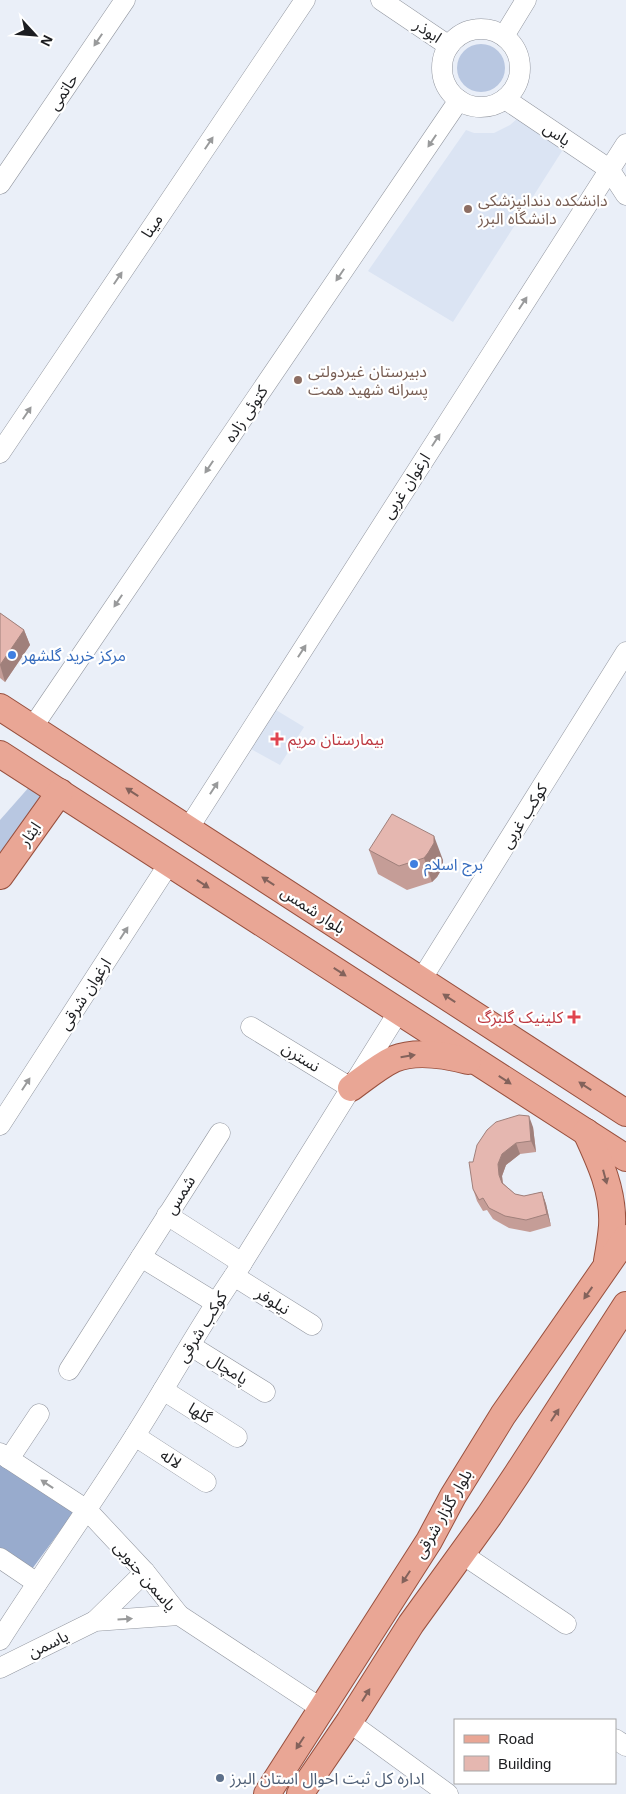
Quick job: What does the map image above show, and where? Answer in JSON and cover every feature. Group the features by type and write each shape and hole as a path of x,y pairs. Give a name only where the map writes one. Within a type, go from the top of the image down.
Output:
{"main road":[{"name":"بلوار شمس","path":"0,707 626,1113"},
{"path":"0,754 626,1158"},
{"name":"ایثار","path":"0,876 60,792"},
{"path":"351,1088 390,1061 404,1056 426,1054 460,1058 482,1064"},
{"path":"586,1132 603,1168 610,1196 612,1226 606,1267"},
{"name":"بلوار گلزار شرقی","path":"267,1794 429,1541 453,1496 503,1415 626,1238"},
{"name":"بلوار گلزار شرقی","path":"300,1794 411,1624 489,1516 623,1312"},
{"path":"503,1415 500,1439 507,1449 519,1452 528,1450 538,1441"},
{"path":"453,1496 470,1477 476,1474 486,1474 496,1482 498,1487 496,1499 489,1516"}],"street":[{"name":"حاتمی","path":"0,184 126,0"},
{"name":"مینا","path":"0,453 305,0"},
{"name":"ابوذر","path":"381,0 449,46"},
{"path":"504,36 526,0"},
{"path":"480,29 493,30 504,36 512,44 518,55 519,79 514,90 505,99 494,105 482,107 470,105 459,100 450,92 442,69 444,57 449,46 458,37 469,31 480,29"},
{"name":"یاس","path":"505,99 617,170 626,195"},
{"name":"کتوئی زاده","path":"32,728 459,100"},
{"name":"ارغوان غربی","path":"188,829 617,170 626,144"},
{"name":"کوکب غربی","path":"422,980 626,652"},
{"name":"ارغوان شرقی","path":"0,1125 170,862"},
{"name":"کوکب شرقی","path":"0,1640 135,1436 398,1010"},
{"name":"نسترن","path":"252,1027 351,1088"},
{"name":"شمس","path":"69,1370 220,1133"},
{"name":"نیلوفر","path":"167,1215 312,1325"},
{"path":"141,1257 216,1303"},
{"name":"پامچال","path":"191,1346 265,1392"},
{"name":"گلها","path":"163,1390 237,1436"},
{"path":"5,1456 39,1414"},
{"name":"لاله","path":"135,1436 206,1482"},
{"name":"یاسمن جنوبی","path":"5,1456 87,1510 145,1572 179,1615 322,1709"},
{"path":"462,1554 566,1624"},
{"path":"0,1558 37,1583"},
{"name":"یاسمن","path":"0,1668 95,1621 145,1572"},
{"name":"یاسمن","path":"95,1621 179,1615"},
{"path":"348,1722 448,1794"}],"shaded area":[{"path":"481,44 490,46 498,51 503,59 505,68 503,77 498,85 490,90 481,92 472,90 464,85 459,77 457,68 459,59 464,51 472,46"},
{"name":"دانشکده دندانپزشکی دانشگاه البرز","path":"518,118 564,148 453,322 368,271 466,130 474,133 494,133 510,125"},
{"name":"بیمارستان مریم","path":"276,710 304,727 280,765 251,749"},
{"path":"30,786 50,798 0,860 0,820"},
{"path":"0,1463 74,1512 32,1569 0,1548"}],"building":[{"path":"0,613 24,630 0,665"},
{"path":"392,814 434,836 434,843 424,858 399,866 369,850"},
{"path":"519,1115 529,1116 531,1141 516,1143 502,1154 498,1164 502,1183 515,1194 524,1196 542,1192 547,1214 526,1220 505,1216 489,1208 483,1198 479,1200 473,1189 469,1162 473,1162 477,1145 487,1130 496,1122"}],"place":[{"name":"دانشکده دندانپزشکی دانشگاه البرز","path":"468,209"},
{"name":"دبیرستان غیردولتی پسرانه شهید همت","path":"298,380"},
{"name":"مرکز خرید گلشهر","path":"12,655"},
{"name":"بیمارستان مریم","path":"277,739"},
{"name":"برج اسلام","path":"414,864"},
{"name":"کلینیک گلبرگ","path":"574,1017"},
{"name":"اداره کل ثبت احوال استان البرز","path":"220,1778"}]}
